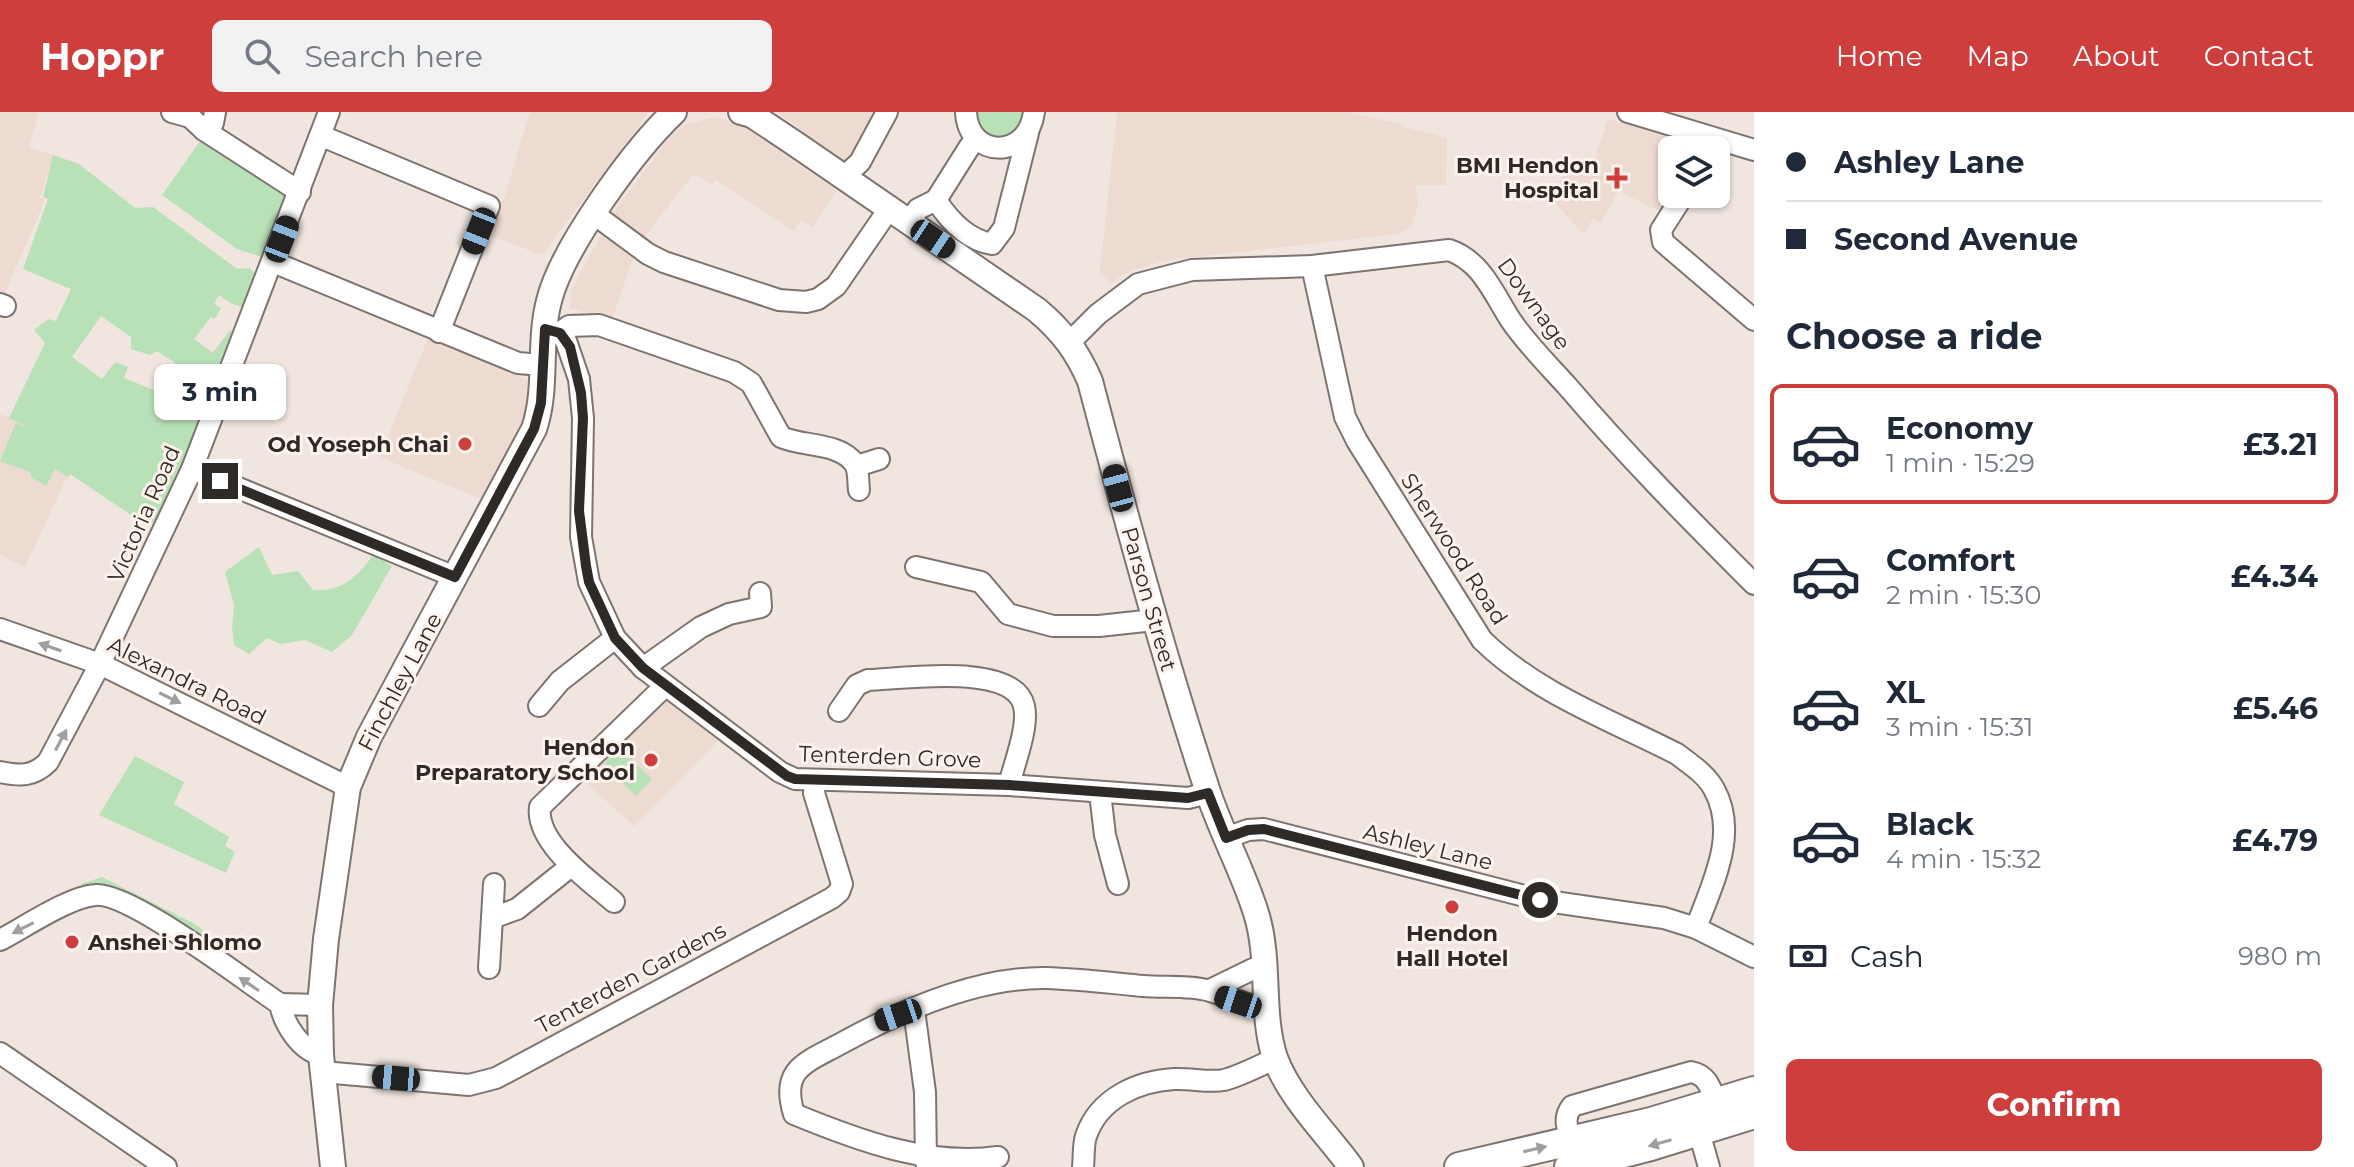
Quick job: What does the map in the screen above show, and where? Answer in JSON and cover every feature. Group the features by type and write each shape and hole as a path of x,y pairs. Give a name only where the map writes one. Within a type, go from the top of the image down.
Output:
{"highway":[{"path":"1570,1154 1754,1091"},
{"path":"1459,1167 1570,1154 1699,1132 1754,1114"}],"main road":[{"name":"Parson Street","path":"748,113 1037,310 1070,342 1090,381 1154,620 1208,793 1257,915 1276,1058 1287,1083 1351,1167"},
{"name":"Finchley Lane","path":"333,1167 322,1063 320,1005 326,939 348,787 373,729 534,429 541,403 542,365 552,331 549,301 558,275 594,214 666,116"}],"street":[{"path":"172,112 210,121 300,192"},
{"name":"Victoria Road","path":"0,772 26,775 35,773 48,762 100,664 192,469 329,112"},
{"path":"844,177 860,162 887,112"},
{"path":"966,112 971,132 988,146 1011,146 1028,133"},
{"path":"936,200 946,216 978,241 992,244 1004,228 1034,112"},
{"path":"1628,112 1669,116 1696,136"},
{"path":"322,136 489,206 439,332"},
{"path":"594,214 648,254 664,262 779,300 806,302 818,299 836,286 899,216 936,200 977,140"},
{"path":"1730,146 1754,150"},
{"path":"1675,208 1661,230 1663,242 1754,320"},
{"name":"Downage","path":"1070,342 1098,314 1138,284 1192,270 1312,266 1449,250 1463,255 1477,266 1514,324 1578,399 1656,485 1754,584"},
{"path":"273,262 518,363 542,365"},
{"name":"Sherwood Road","path":"1312,266 1345,417 1482,640 1506,663 1531,680 1677,754 1714,788 1726,837 1696,928"},
{"path":"552,331 569,326 599,325 734,372 751,383 781,437 840,452 857,466 859,490"},
{"name":"Tenterden Grove","path":"552,331 570,347 581,393 583,418 579,511 586,566 589,582 615,638 665,686 787,776 815,780 1009,785 1188,798 1208,793"},
{"path":"857,466 879,459"},
{"path":"192,469 455,577"},
{"path":"916,567 981,582 1008,614 1053,626 1099,626 1154,620"},
{"path":"643,668 701,627 729,614 763,606"},
{"name":"Alexandra Road","path":"0,629 100,664 348,787"},
{"path":"539,706 560,681 615,638"},
{"path":"839,711 857,685 868,680 957,675 1009,686 1017,691 1023,701 1025,720 1009,785"},
{"path":"614,902 571,866 544,833 539,822 540,807 665,686"},
{"name":"Tenterden Gardens","path":"322,1063 469,1085 496,1078 832,898 842,884 814,793 815,780"},
{"path":"1100,793 1105,835 1118,884"},
{"name":"Ashley Lane","path":"1226,838 1248,830 1264,829 1540,900 1664,918 1696,928 1754,957"},
{"path":"492,918 517,909 571,866"},
{"path":"489,968 494,884"},
{"path":"0,940 84,897 108,895 161,922 280,1004 320,1005"},
{"path":"1210,990 1266,966"},
{"path":"998,1157 983,1163 940,1166 900,1158 794,1114 789,1083 794,1074 811,1060 883,1020 969,989 1007,981 1045,978 1210,990 1253,1007 1268,1007"},
{"path":"280,1004 282,1013 305,1049 322,1063"},
{"path":"914,1010 925,1092 926,1162"},
{"path":"0,1053 166,1167"},
{"path":"1083,1167 1086,1136 1102,1109 1127,1090 1144,1082 1224,1080 1276,1058"},
{"path":"1699,1132 1709,1167"}],"shaded area":[{"path":"0,112 39,112 29,148 53,155 40,198 45,200 4,295 0,293"},
{"path":"530,112 649,112 542,255 489,235 504,198"},
{"path":"777,112 878,112 849,164"},
{"path":"1117,112 1348,112 1447,138 1446,185 1415,185 1418,203 1412,226 1399,234 1168,260 1132,270 1111,283 1100,272"},
{"path":"715,117 739,124 837,191 812,227 803,221 794,231 716,180 712,185 698,176 692,176 644,237 614,217 613,213 670,137 685,125"},
{"name":"BMI Hendon Hospital","path":"1608,119 1663,136 1658,136 1658,208 1663,208 1661,212 1618,191 1601,223 1593,219 1583,234 1556,204 1549,201 1571,161 1591,170"},
{"path":"601,235 633,258 612,320 570,308 571,290"},
{"path":"428,338 528,380 523,424 485,501 380,457"},
{"path":"0,414 83,452 64,483 25,567 0,555"},
{"name":"Hendon Preparatory School","path":"664,699 718,741 634,826 583,780"}],"green space":[{"path":"973,112 1025,112 1015,132 1000,138 985,131"},
{"path":"203,137 290,193 265,258 237,249 162,195"},
{"path":"53,155 79,164 135,208 153,207 237,269 249,268 255,273 242,307 219,295 214,304 221,308 215,319 211,317 194,339 213,353 230,330 234,335 223,353 217,378 209,383 178,370 174,362 157,351 150,355 131,349 131,337 101,316 72,357 102,379 115,362 128,367 124,378 191,405 196,394 205,408 158,521 146,525 70,474 68,477 55,469 46,486 32,478 30,472 0,461 16,423 34,430 9,418 45,343 34,330 48,319 56,321 71,289 23,269 48,199 43,197"},
{"path":"259,547 272,575 298,571 313,590 332,589 348,582 373,555 392,566 352,635 332,652 305,640 281,644 267,638 249,654 234,645 234,605 225,572"},
{"path":"620,748 652,779 636,796 604,764"},
{"path":"135,756 184,782 174,804 229,837 225,846 235,852 226,873 99,815"},
{"path":"102,877 195,924 221,944 213,950 85,889 81,884"}],"place":[{"name":"BMI Hendon Hospital","path":"1617,178"},
{"name":"Od Yoseph Chai","path":"465,444"},
{"name":"Hendon Preparatory School","path":"651,760"},
{"name":"Hendon Hall Hotel","path":"1452,907"},
{"name":"Anshei Shlomo","path":"72,942"}],"route":[{"path":"220,481 455,577 534,429 541,403 545,329 560,333 570,347 581,393 583,418 579,511 586,566 589,582 615,638 643,668 787,776 795,779 1009,785 1188,798 1208,793 1226,838 1248,830 1264,829 1540,900"}]}
